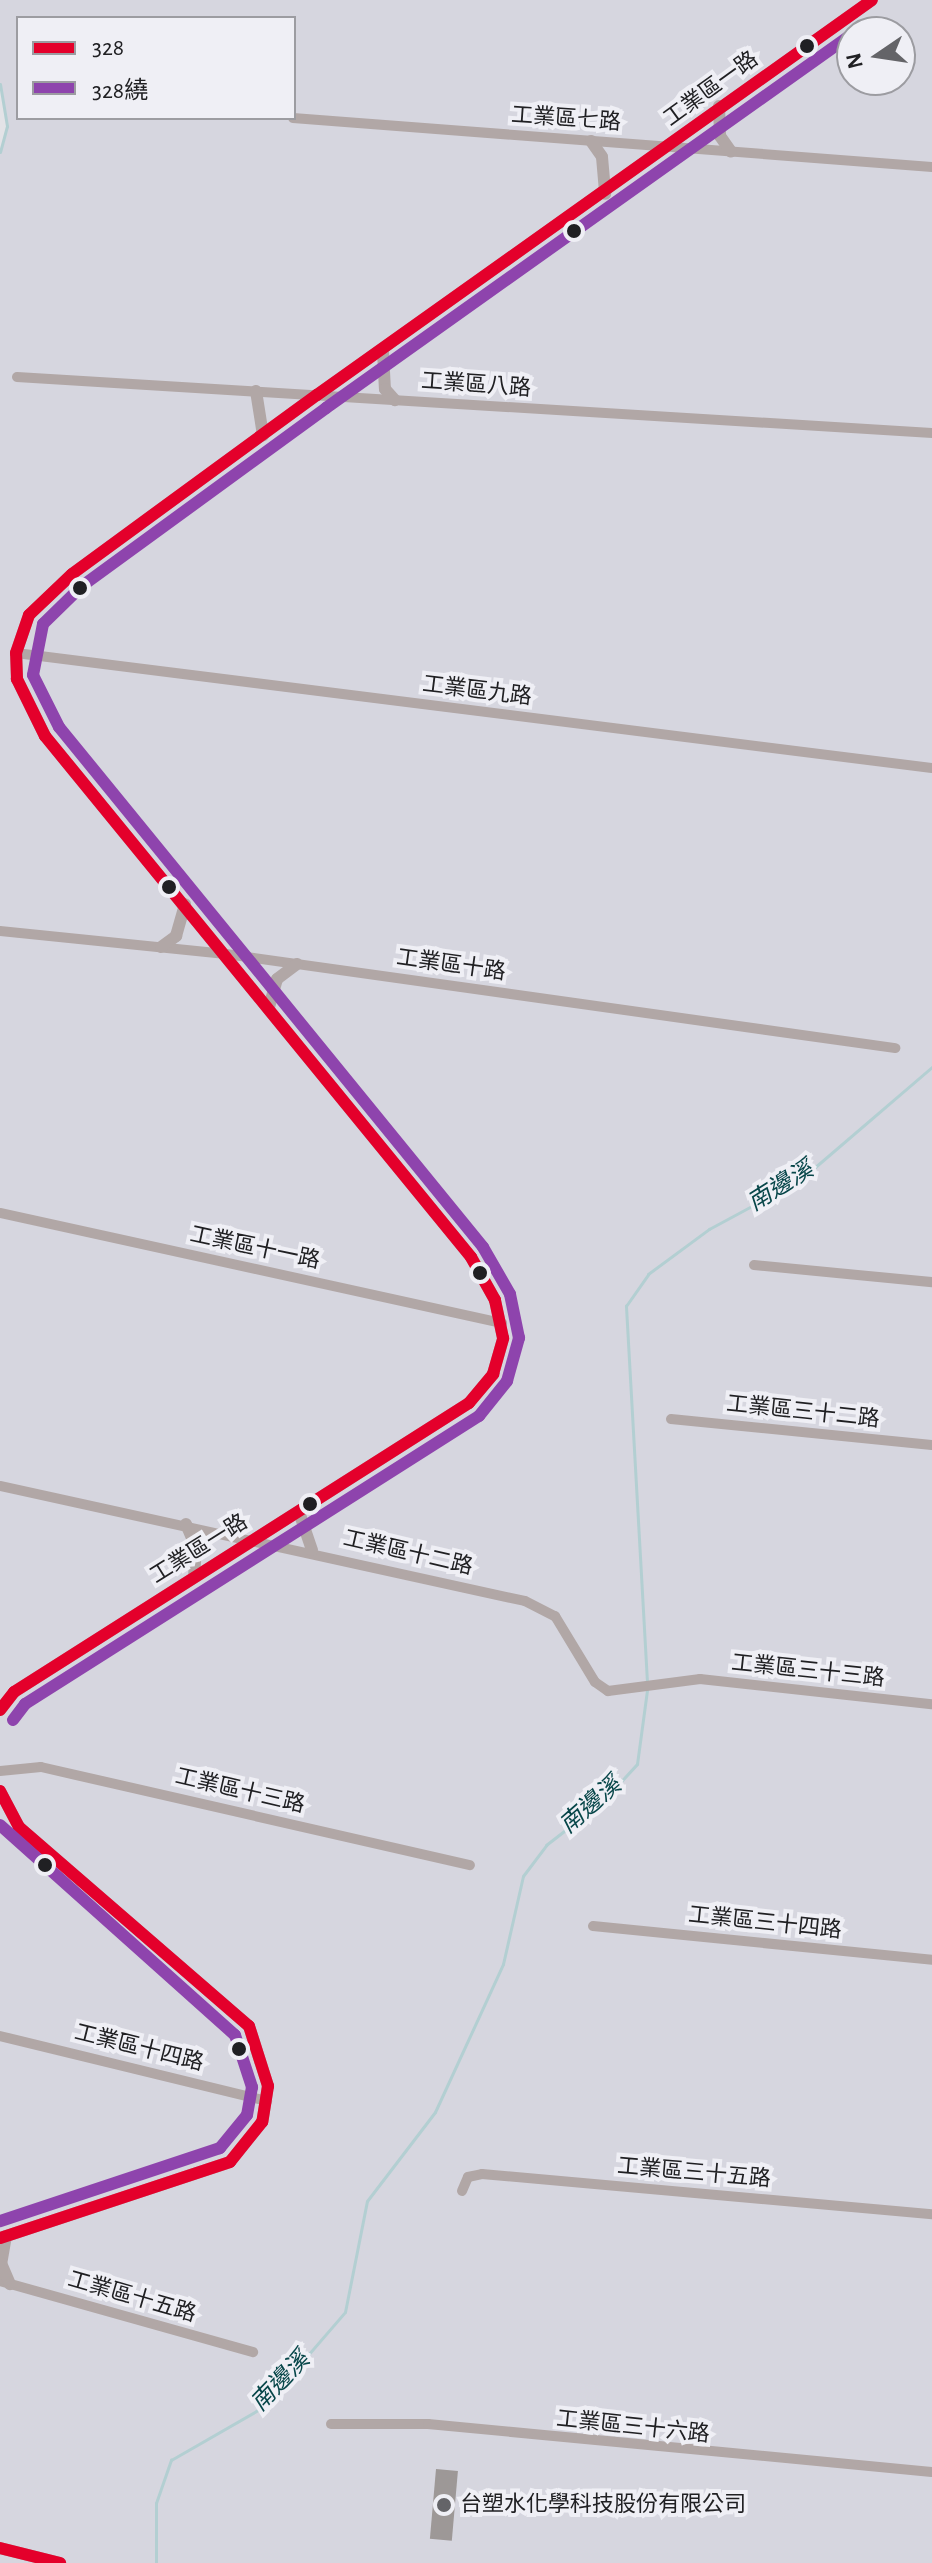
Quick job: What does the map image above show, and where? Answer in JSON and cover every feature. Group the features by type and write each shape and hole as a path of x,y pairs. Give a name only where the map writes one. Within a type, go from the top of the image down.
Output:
{"street":[{"name":"工業區一路","path":"0,1710 14,1692 194,1574 299,1512 479,1395 497,1363 502,1323 471,1257 45,736 23,701 16,653 29,615 41,600 317,395 383,352 605,194 719,106 872,0"},
{"path":"719,106 720,136 731,152"},
{"name":"工業區七路","path":"296,118 932,167"},
{"path":"591,141 602,157 605,194"},
{"path":"383,352 385,389 395,400"},
{"name":"工業區八路","path":"17,377 932,433"},
{"path":"256,391 263,435"},
{"name":"工業區九路","path":"16,653 932,768"},
{"path":"161,947 176,936 185,904"},
{"name":"工業區十路","path":"0,931 226,954 895,1048"},
{"path":"269,1007 277,979 297,964"},
{"name":"工業區十一路","path":"0,1213 502,1323"},
{"path":"754,1265 932,1282"},
{"name":"工業區三十二路","path":"671,1419 932,1445"},
{"name":"工業區十二路","path":"0,1486 312,1550 541,1606 563,1626 595,1682 626,1692"},
{"path":"299,1512 312,1550"},
{"path":"186,1524 196,1548 194,1574"},
{"name":"工業區三十三路","path":"626,1692 680,1681 932,1704"},
{"name":"工業區十三路","path":"0,1771 41,1767 470,1865"},
{"path":"0,1791 19,1827 249,2026 265,2065 267,2101 253,2137 230,2162 3,2237 1,2263 5,2282"},
{"name":"工業區三十四路","path":"593,1926 932,1960"},
{"name":"工業區十四路","path":"0,2036 267,2101"},
{"name":"工業區三十五路","path":"462,2191 468,2177 482,2174 932,2214"},
{"name":"工業區十五路","path":"5,2282 253,2352"},
{"name":"工業區三十六路","path":"331,2424 428,2424 932,2472"},
{"path":"0,2548 60,2563"}],"shaded area":[{"path":"0,0 932,0 932,2563 0,2563 0,152 7,126 0,84"}],"building":[{"name":"台塑水化學科技股份有限公司","path":"436,2469 458,2471 452,2541 430,2539"}],"waterway":[{"path":"0,84 7,126 0,152"},
{"name":"南邊溪","path":"647,1682 626,1306 648,1274 709,1229 800,1180 932,1067"},
{"name":"南邊溪","path":"156,2563 156,2503 171,2460 263,2407 345,2312 367,2201 435,2112 503,1964 523,1876 546,1845 604,1800 637,1764 647,1690"}],"transit line":[{"name":"328","path":"0,1710 14,1692 469,1403 493,1374 503,1338 495,1300 471,1257 45,736 17,679 16,653 29,615 72,574 317,395 872,0"},
{"name":"328繞","path":"13,1720 25,1704 479,1416 507,1381 519,1338 510,1294 483,1247 59,727 33,675 43,624 82,586 326,408 836,45"},
{"name":"328","path":"0,1791 19,1827 249,2026 268,2086 262,2122 230,2162 0,2238"},
{"name":"328繞","path":"0,1825 235,2035 252,2087 247,2115 220,2148 0,2221"},
{"name":"328","path":"0,2548 60,2563"}],"place":[{"name":"台塑水化學科技股份有限公司","path":"444,2505"}]}
